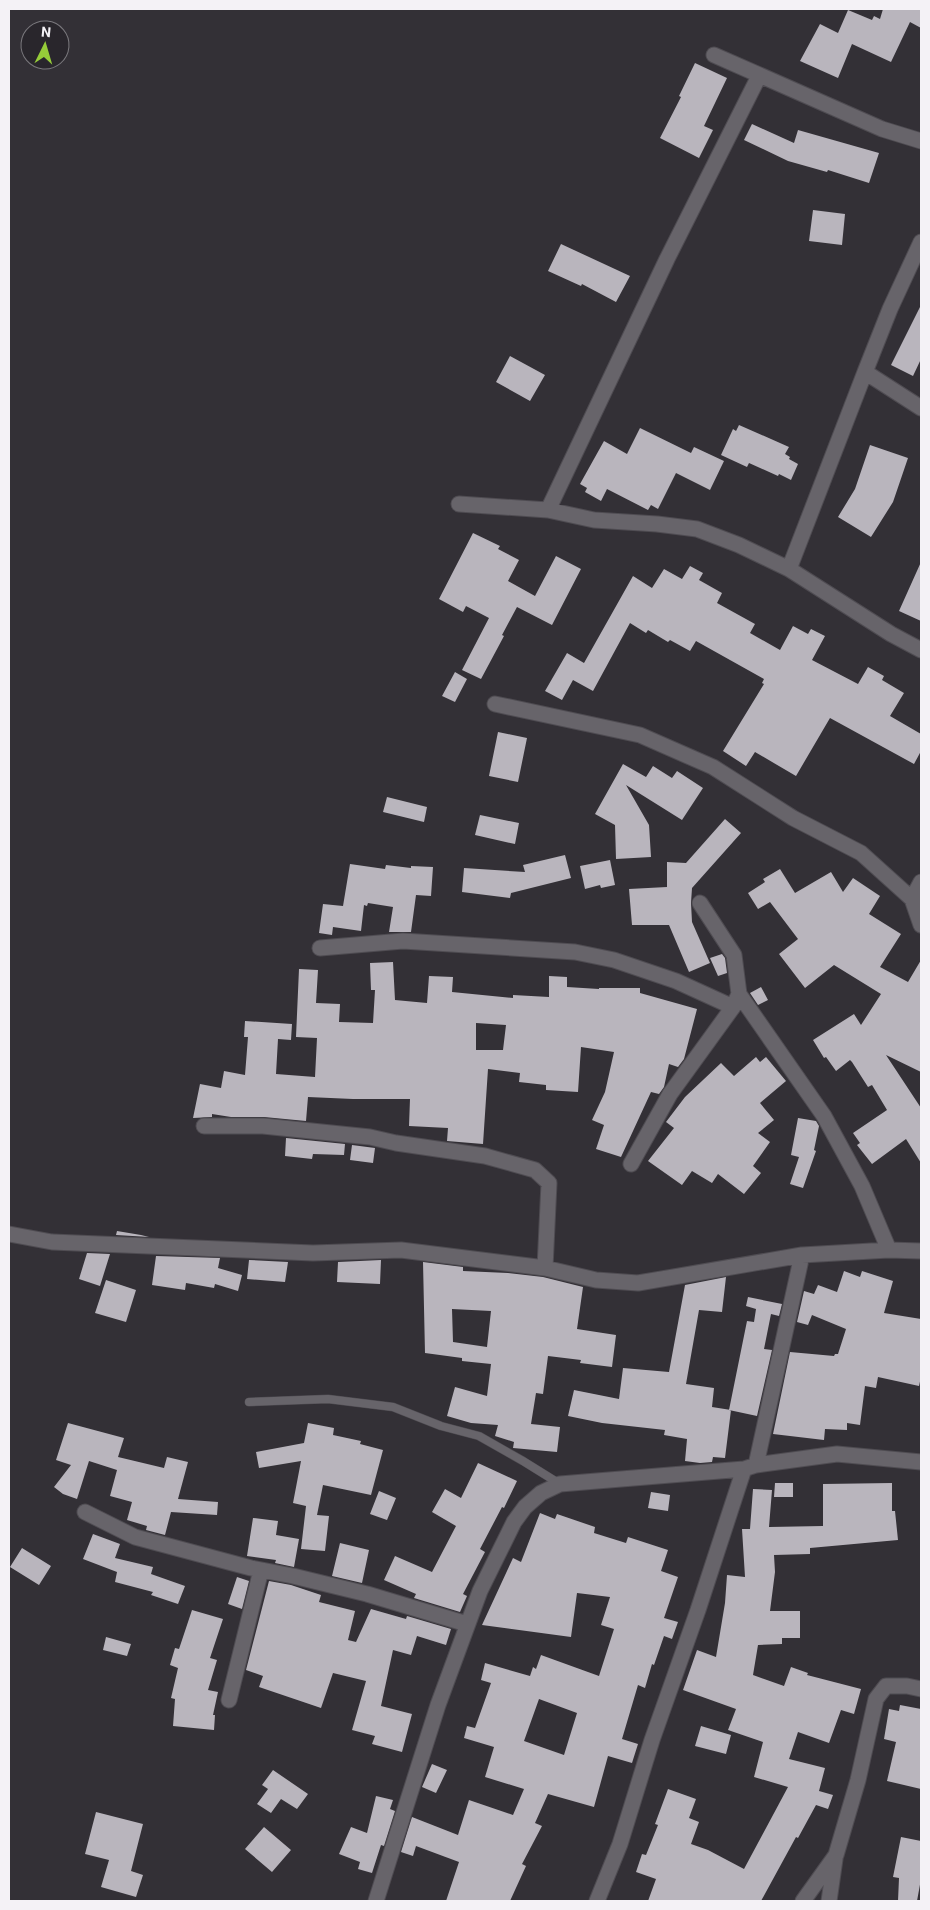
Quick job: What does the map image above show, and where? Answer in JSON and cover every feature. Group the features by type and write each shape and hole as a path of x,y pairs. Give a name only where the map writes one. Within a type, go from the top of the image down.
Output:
{"street":[{"path":"714,55 882,129 921,141"},
{"path":"548,510 667,259 759,76"},
{"path":"789,569 890,309 921,242"},
{"path":"865,372 921,408"},
{"path":"459,504 548,510 594,520 697,529 739,544 789,569 891,634 921,650"},
{"path":"495,704 640,735 713,767 793,818 861,854 912,899 921,925"},
{"path":"912,899 921,882"},
{"path":"630,1164 670,1094 736,1001 734,955 700,904"},
{"path":"320,948 403,941 575,952 614,960 736,1001 824,1116 862,1186 889,1250"},
{"path":"204,1126 263,1126 370,1137 396,1143 485,1156 535,1170 549,1183 545,1268"},
{"path":"9,1234 52,1242 313,1253 401,1250 545,1268 596,1280 638,1283 802,1255 889,1250 921,1251"},
{"path":"597,1901 620,1844 652,1740 750,1467 802,1255"},
{"path":"376,1901 438,1705 480,1591 514,1522 525,1506 541,1493 560,1484 750,1467 837,1454 921,1462"},
{"path":"84,1512 135,1537 261,1570 367,1594 467,1624"},
{"path":"229,1700 261,1570"},
{"path":"828,1901 836,1855 858,1780 876,1700 886,1686 907,1686 921,1689"},
{"path":"803,1901 836,1855"}],"lane":[{"path":"249,1402 328,1399 392,1406 441,1426 479,1436 560,1484"}],"building":[{"path":"883,9 921,9 921,28 910,22 891,62 852,44 838,78 800,61 820,24 838,33 848,10 872,20 874,16 880,19"},
{"path":"695,63 727,78 704,126 713,130 699,158 660,138 681,97 679,96"},
{"path":"752,124 794,143 798,130 879,153 869,183 828,170 827,172 788,161 744,140"},
{"path":"813,210 845,214 842,245 809,241"},
{"path":"561,244 630,276 616,302 582,284 581,286 548,271"},
{"path":"921,305 921,359 913,376 891,365"},
{"path":"510,356 545,375 530,401 496,382"},
{"path":"739,425 789,447 785,454 790,457 789,459 798,464 791,480 749,463 747,467 721,455 733,429 736,431"},
{"path":"640,428 691,453 694,447 724,461 710,490 676,473 658,509 651,505 648,510 607,489 601,501 585,492 587,488 580,484 604,441 627,454"},
{"path":"870,445 908,458 893,502 871,537 838,517 855,489"},
{"path":"473,533 500,546 498,549 519,560 508,581 535,596 556,556 581,569 552,625 517,607 481,679 462,670 489,618 466,606 463,612 439,599"},
{"path":"921,562 921,621 899,611"},
{"path":"690,566 703,573 699,580 722,593 717,603 755,624 750,633 780,650 793,626 808,634 811,629 825,636 812,660 858,684 868,667 884,676 882,680 904,693 890,716 921,734 921,751 914,764 830,718 796,776 755,752 746,766 723,751 764,684 762,683 764,679 696,641 690,651 670,640 668,642 648,630 646,633 630,623 593,691 573,680 562,700 545,691 567,653 584,663 633,576 652,588 664,569 682,579"},
{"path":"455,672 467,679 455,702 442,696"},
{"path":"498,732 527,738 518,782 489,776"},
{"path":"623,764 646,777 653,766 672,778 677,771 703,788 682,820 626,785 649,825 651,857 616,859 615,825 595,814"},
{"path":"387,797 427,807 424,822 383,812"},
{"path":"480,815 519,823 515,844 475,835"},
{"path":"725,819 741,833 692,888 692,922 710,963 689,972 669,925 632,925 629,889 667,887 667,862 686,863"},
{"path":"565,855 571,878 511,893 510,898 462,892 464,868 525,872 523,865"},
{"path":"610,860 615,885 601,888 600,885 585,889 580,866"},
{"path":"350,864 385,869 386,865 411,868 411,866 433,867 431,896 416,895 411,932 389,932 393,907 368,903 367,906 364,905 361,931 333,927 332,935 319,933 323,904 343,906"},
{"path":"780,869 795,893 831,872 843,892 853,878 880,896 869,914 901,934 880,967 908,982 921,960 921,1072 886,1055 921,1108 921,1163 906,1139 872,1164 857,1145 860,1143 853,1133 887,1110 872,1085 868,1087 850,1060 836,1071 826,1057 824,1058 813,1040 854,1014 861,1025 881,994 834,965 805,988 779,954 798,939 770,902 758,909 748,893 765,882 763,879"},
{"path":"722,954 725,958 727,973 718,976 710,958"},
{"path":"393,962 395,1000 427,1003 429,976 453,977 452,992 513,998 513,995 549,997 549,976 567,977 567,987 599,989 640,988 640,993 697,1009 684,1059 678,1067 669,1064 664,1087 659,1094 651,1092 621,1157 596,1149 604,1125 592,1120 605,1092 614,1052 581,1047 578,1092 546,1090 546,1085 519,1082 520,1073 488,1069 483,1144 447,1141 448,1128 409,1126 410,1099 308,1097 306,1121 264,1117 231,1117 212,1114 212,1117 193,1118 200,1084 221,1088 224,1071 245,1075 248,1037 244,1037 245,1021 292,1024 291,1040 278,1039 276,1074 315,1077 317,1038 296,1037 299,969 318,970 316,1003 340,1004 339,1022 373,1023 375,990 371,990 370,963","holes":["476,1023 506,1025 503,1050 476,1050"]},
{"path":"761,987 768,1000 758,1005 750,993"},
{"path":"756,1057 760,1062 766,1057 786,1081 760,1103 774,1120 758,1133 770,1142 753,1166 761,1173 744,1194 718,1174 712,1183 692,1171 682,1185 648,1161 674,1128 666,1122 685,1097 721,1063 734,1076"},
{"path":"798,1118 816,1121 819,1126 814,1150 816,1151 803,1188 790,1184 799,1157 791,1155"},
{"path":"286,1138 345,1144 344,1155 313,1154 312,1159 285,1156"},
{"path":"352,1145 375,1148 373,1163 350,1160"},
{"path":"117,1231 141,1235 149,1237 116,1235"},
{"path":"87,1253 110,1254 100,1286 79,1279"},
{"path":"156,1256 220,1258 218,1268 242,1275 238,1291 215,1284 214,1288 186,1283 185,1290 152,1285"},
{"path":"249,1260 288,1262 285,1282 247,1279"},
{"path":"381,1260 380,1284 337,1282 338,1262"},
{"path":"423,1262 463,1267 463,1271 543,1277 583,1287 577,1329 616,1335 612,1367 580,1363 581,1360 548,1356 543,1394 536,1393 531,1424 560,1427 557,1452 513,1448 514,1442 495,1436 498,1425 471,1423 447,1416 455,1387 487,1396 491,1364 462,1361 462,1358 425,1353","holes":["452,1309 491,1311 487,1347 453,1342"]},
{"path":"844,1271 860,1277 862,1271 893,1281 884,1313 921,1319 921,1377 919,1386 878,1377 876,1388 865,1386 860,1425 847,1423 847,1430 825,1429 824,1440 773,1434 790,1352 834,1356 838,1354 846,1329 812,1315 808,1325 797,1322 804,1291 814,1294 818,1285 837,1292"},
{"path":"726,1277 722,1312 699,1310 686,1384 714,1388 712,1407 731,1410 725,1458 713,1457 712,1462 700,1463 685,1461 687,1439 664,1435 665,1430 602,1423 568,1416 574,1390 619,1399 623,1368 669,1372 685,1285"},
{"path":"106,1280 136,1290 126,1322 95,1313"},
{"path":"748,1297 782,1304 779,1316 771,1314 764,1349 772,1350 757,1416 729,1410 747,1321 754,1322 756,1309 746,1306"},
{"path":"68,1423 124,1438 118,1457 164,1468 167,1457 188,1462 178,1499 218,1502 217,1515 171,1512 165,1535 146,1530 147,1526 127,1520 132,1502 110,1496 117,1470 89,1461 77,1499 63,1494 54,1487 71,1465 56,1460"},
{"path":"308,1423 334,1428 333,1435 361,1441 360,1444 383,1450 371,1495 323,1485 317,1515 329,1516 325,1551 301,1549 306,1506 293,1503 301,1461 259,1468 256,1452 304,1443"},
{"path":"478,1463 517,1481 480,1549 485,1552 463,1594 467,1596 460,1612 414,1598 416,1594 384,1580 395,1556 432,1572 456,1526 432,1512 445,1489 461,1498"},
{"path":"775,1483 793,1483 793,1497 774,1497"},
{"path":"892,1483 892,1511 895,1511 898,1540 810,1548 810,1554 774,1555 775,1572 770,1611 800,1611 800,1638 782,1638 782,1644 758,1645 753,1675 784,1686 791,1667 808,1673 807,1675 861,1689 854,1714 841,1710 829,1743 798,1732 789,1759 825,1768 819,1791 833,1795 828,1809 816,1805 761,1901 648,1901 656,1879 636,1872 642,1854 646,1855 658,1825 655,1824 668,1789 696,1799 689,1818 699,1822 691,1844 708,1850 744,1869 788,1787 754,1777 763,1742 728,1730 736,1709 683,1690 697,1650 716,1657 725,1603 727,1575 745,1577 742,1529 750,1529 753,1489 772,1490 769,1527 823,1526 823,1484"},
{"path":"379,1491 396,1498 387,1520 370,1514"},
{"path":"651,1492 670,1495 668,1511 648,1508"},
{"path":"540,1513 555,1519 557,1514 595,1527 594,1533 626,1543 628,1537 668,1550 661,1571 678,1577 664,1618 678,1622 672,1639 664,1636 654,1665 652,1664 645,1688 638,1685 622,1739 638,1744 632,1763 608,1756 594,1807 548,1794 535,1823 542,1826 522,1864 526,1866 510,1901 446,1901 459,1862 416,1846 413,1856 401,1852 412,1817 458,1835 469,1800 513,1815 524,1789 485,1777 494,1747 464,1738 467,1726 475,1728 491,1683 481,1680 485,1663 530,1676 533,1667 536,1669 541,1655 599,1676 614,1629 601,1625 610,1597 577,1593 571,1637 482,1625 513,1558 521,1562","holes":["539,1699 577,1713 564,1755 524,1741"]},
{"path":"253,1518 278,1521 276,1535 299,1539 294,1567 275,1563 276,1560 247,1556"},
{"path":"93,1534 120,1544 115,1558 153,1567 151,1574 185,1586 178,1604 151,1595 153,1592 115,1582 117,1572 83,1559"},
{"path":"340,1543 369,1550 362,1583 332,1576"},
{"path":"22,1548 51,1566 39,1585 10,1567"},
{"path":"237,1577 249,1581 242,1609 228,1604"},
{"path":"269,1581 291,1585 321,1595 319,1602 355,1611 348,1640 356,1642 371,1609 406,1619 407,1616 451,1629 446,1645 417,1636 411,1655 393,1650 381,1706 412,1714 402,1752 372,1744 375,1736 352,1730 366,1681 333,1673 321,1708 259,1687 263,1676 246,1670"},
{"path":"192,1610 223,1619 210,1658 217,1660 208,1690 218,1692 213,1715 215,1715 214,1730 173,1726 175,1699 171,1698 178,1668 170,1665 175,1648 179,1649"},
{"path":"106,1637 131,1644 127,1656 103,1650"},
{"path":"900,1705 921,1709 921,1789 887,1781 896,1742 884,1739 889,1709 899,1711"},
{"path":"701,1726 731,1735 726,1754 695,1746"},
{"path":"432,1764 447,1770 436,1793 422,1787"},
{"path":"273,1770 308,1794 297,1809 281,1799 271,1813 257,1804 268,1789 262,1785"},
{"path":"376,1796 393,1800 390,1809 395,1811 384,1846 381,1845 372,1873 358,1869 360,1862 339,1854 351,1827 367,1833"},
{"path":"96,1812 143,1824 131,1871 143,1875 136,1897 101,1887 109,1860 85,1854"},
{"path":"264,1827 291,1850 272,1872 245,1849"},
{"path":"901,1837 921,1841 921,1879 917,1901 898,1901 899,1878 893,1877"}]}
